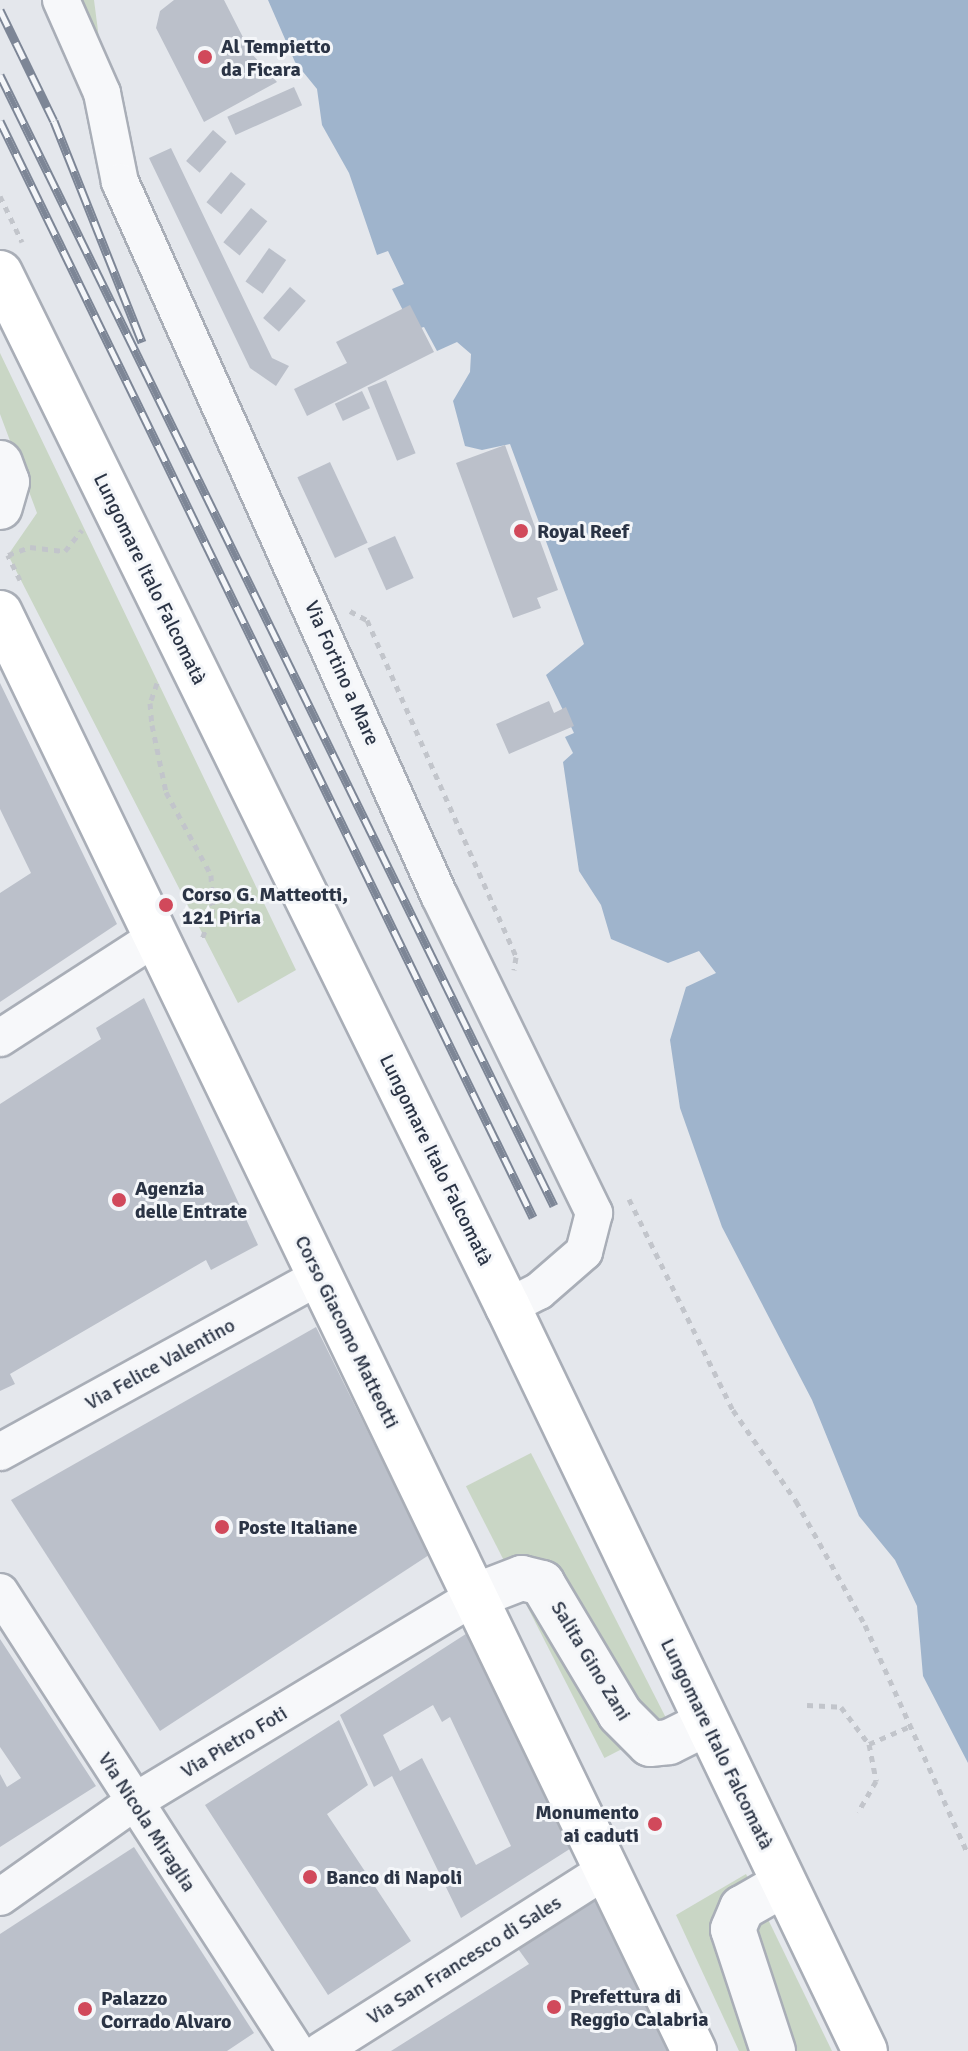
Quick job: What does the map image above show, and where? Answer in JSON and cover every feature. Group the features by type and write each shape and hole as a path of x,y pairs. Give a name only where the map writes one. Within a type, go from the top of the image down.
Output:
{"main road":[{"name":"Lungomare Italo Falcomatà","path":"0,273 508,1307 865,2051"},
{"name":"Corso Giacomo Matteotti","path":"0,613 179,942 320,1276 694,2051"}],"street":[{"name":"Via Fortino a Mare","path":"61,0 102,93 120,182 477,976 594,1213 584,1252 539,1291 508,1307"},
{"path":"0,463 7,482 0,507"},
{"path":"0,1038 179,942"},
{"name":"Via Felice Valentino","path":"0,1452 320,1276"},
{"name":"Salita Gino Zani","path":"475,1596 522,1578 542,1583 620,1714 650,1744 669,1742 707,1723"},
{"name":"Via Nicola Miraglia","path":"0,1592 296,2051"},
{"name":"Via Pietro Foti","path":"0,1897 134,1802 475,1596"},
{"name":"Via San Francesco di Sales","path":"321,2051 608,1869"},
{"path":"773,2051 733,1929 742,1908 784,1884"}],"path":[{"path":"158,679 151,714 166,792 211,875 213,909 179,942"},
{"path":"477,976 514,973 521,986"},
{"path":"625,1192 733,1410 796,1501 865,1625 913,1725 968,1854"},
{"path":"807,1705 841,1707 869,1744 876,1781 858,1812"},
{"path":"869,1744 913,1725"}],"green space":[{"path":"72,0 94,0 101,54"},
{"path":"0,353 296,970 238,1003 8,555 37,513 0,414"},
{"path":"531,1453 669,1725 604,1758 466,1486"},
{"path":"746,1874 832,2051 739,2051 676,1915"}],"water":[{"path":"268,0 968,0 968,1763 923,1676 917,1606 895,1560 859,1516 812,1400 722,1227 680,1108 670,1040 686,987 716,973 699,951 668,963 611,939 601,905 579,871 563,762 573,753 565,737 574,733 546,675 584,644 510,444 482,450 465,446 453,401 470,372 471,354 457,342 437,351 424,327 413,330 392,289 404,284 388,251 377,255 349,173 322,125 317,89 295,62"}],"building":[{"path":"174,0 224,0 251,53 277,82 204,122 156,28 160,11"},
{"path":"294,87 302,105 235,135 227,117"},
{"path":"213,130 227,142 200,173 186,161"},
{"path":"171,148 272,358 289,366 276,386 250,368 149,158"},
{"path":"231,172 246,184 221,214 206,202"},
{"path":"251,208 267,221 240,255 223,242"},
{"path":"269,248 286,260 263,294 245,282"},
{"path":"290,287 306,301 279,332 263,318"},
{"path":"410,305 434,352 307,416 294,389 347,363 336,342"},
{"path":"386,380 416,453 397,461 367,387"},
{"path":"362,391 370,408 343,421 335,404"},
{"path":"505,445 558,590 537,598 541,608 513,618 456,463"},
{"path":"330,462 368,543 335,558 297,477"},
{"path":"395,536 414,578 386,590 368,548"},
{"path":"0,683 117,924 0,1002 0,893 31,873 0,809"},
{"path":"549,701 554,713 566,707 574,726 509,754 496,724"},
{"name":"Agenzia delle Entrate","path":"144,998 258,1245 211,1270 206,1260 10,1374 15,1384 0,1391 0,1104 101,1039 96,1028"},
{"name":"Poste Italiane","path":"316,1327 429,1555 160,1731 11,1500"},
{"path":"472,1630 576,1845 461,1918 392,1776 374,1787 340,1715","holes":["433,1705 442,1722 450,1717 511,1846 476,1865 422,1758 400,1771 383,1735"]},
{"path":"0,1639 96,1786 0,1847 0,1774 7,1787 21,1778 0,1747"},
{"name":"Banco di Napoli","path":"339,1720 368,1785 327,1814 411,1941 328,1995 205,1805"},
{"path":"134,1847 254,2033 227,2051 0,2051 0,1934"},
{"name":"Prefettura di Reggio Calabria","path":"594,1897 668,2051 391,2051 529,1964 516,1946"}],"railway":[{"path":"0,10 54,121 142,342"},
{"path":"0,75 554,1206"},
{"path":"0,121 533,1217"}],"place":[{"name":"Al Tempietto da Ficara","path":"205,57"},
{"name":"Royal Reef","path":"521,531"},
{"name":"Corso G. Matteotti, 121 Piria","path":"166,905"},
{"name":"Agenzia delle Entrate","path":"119,1200"},
{"name":"Poste Italiane","path":"222,1527"},
{"name":"Monumento ai caduti","path":"655,1824"},
{"name":"Banco di Napoli","path":"310,1877"},
{"name":"Prefettura di Reggio Calabria","path":"554,2007"},
{"name":"Palazzo Corrado Alvaro","path":"85,2009"}]}
